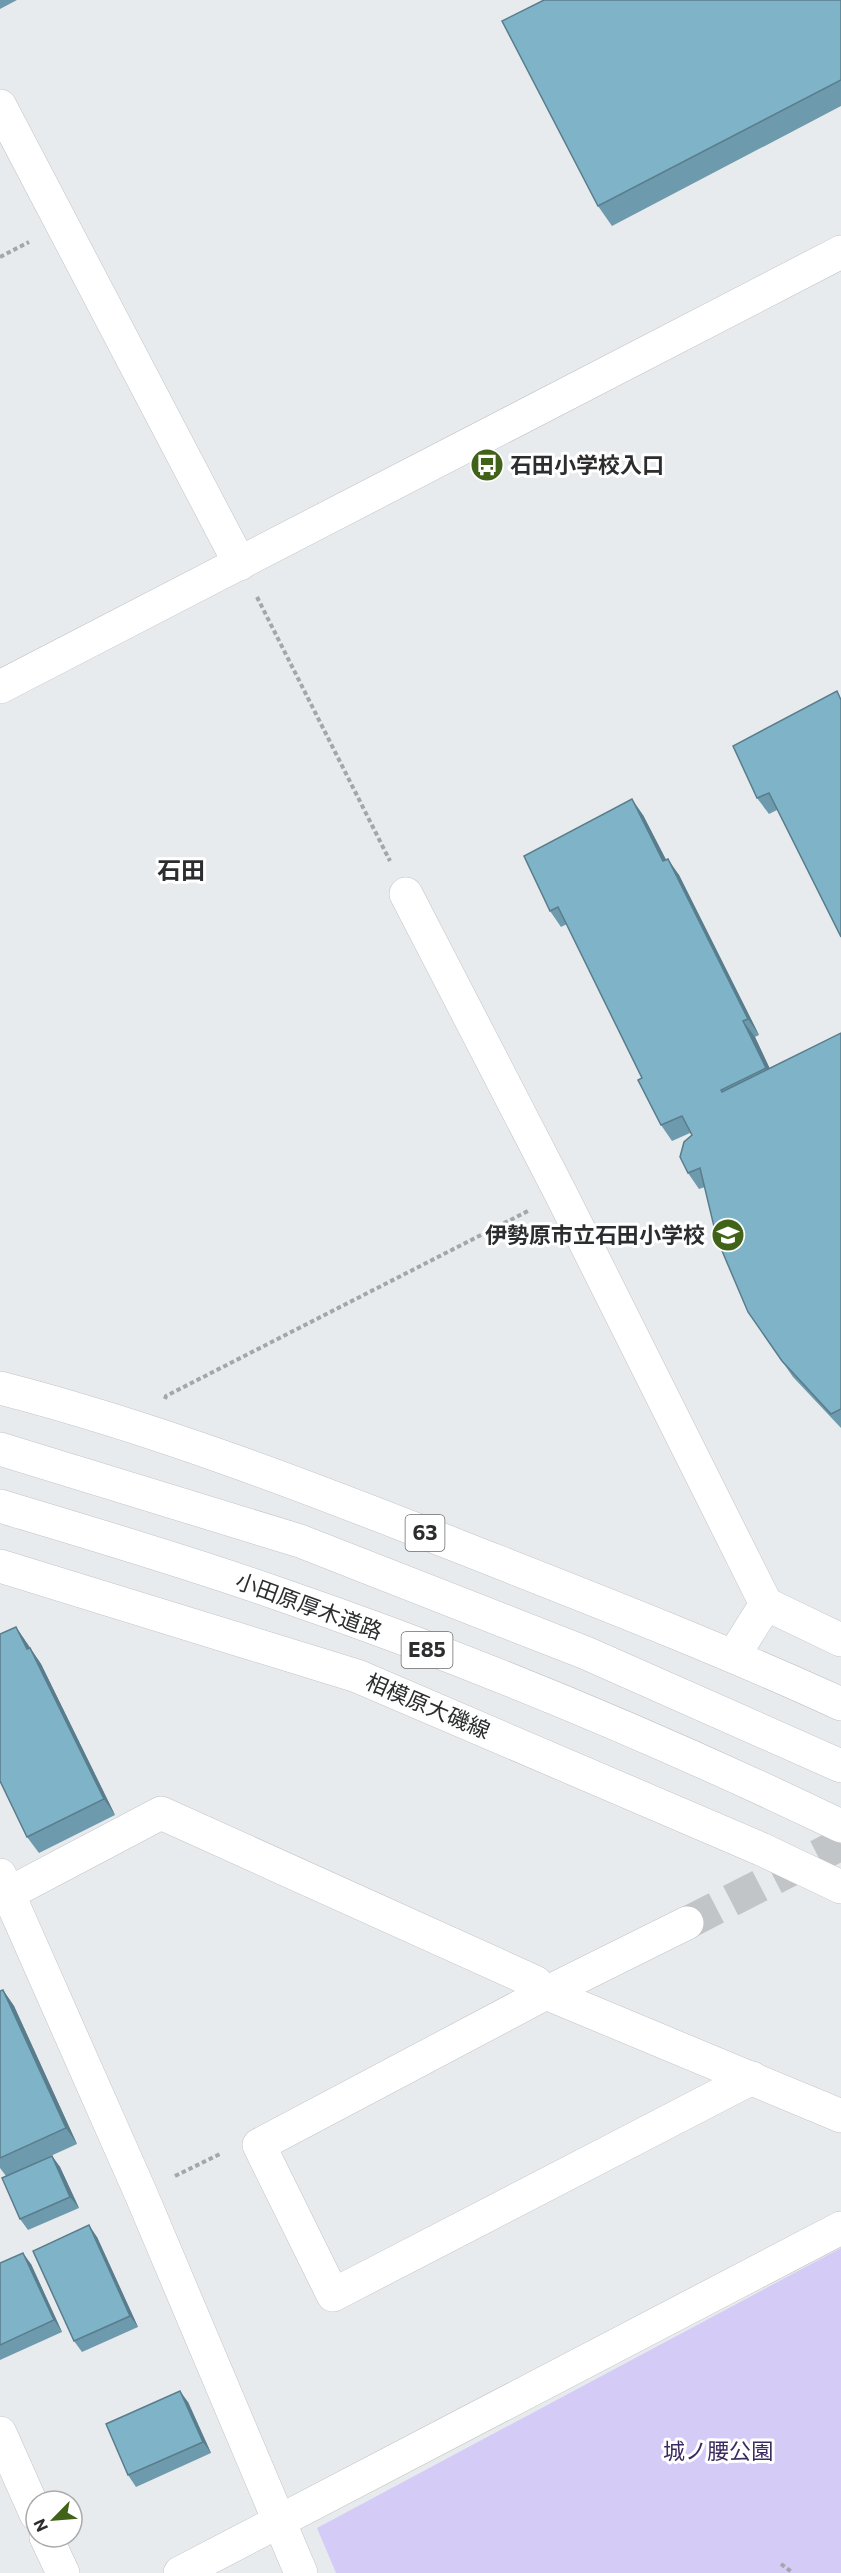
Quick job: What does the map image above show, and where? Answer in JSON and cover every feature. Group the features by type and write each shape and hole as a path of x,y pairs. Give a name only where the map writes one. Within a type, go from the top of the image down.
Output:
{"main road":[{"path":"0,106 240,564"},
{"path":"0,687 841,252"},
{"path":"406,894 561,1194 766,1604 841,1640"},
{"name":"63","path":"0,1388 76,1407 367,1510 734,1655 841,1704"},
{"name":"E85","path":"0,1449 300,1541 586,1653 841,1766"},
{"name":"小田原厚木道路","path":"0,1506 169,1557 279,1594 553,1697 841,1826"},
{"name":"相模原大磯線","path":"0,1566 357,1676 761,1849 841,1887"},
{"path":"734,1655 766,1604"},
{"path":"301,2573 141,2194 3,1889 161,1813 535,1982 546,1993 841,2116"},
{"path":"687,1923 546,1993 259,2145 333,2295 752,2078"},
{"path":"180,2573 841,2228"},
{"path":"0,2433 25,2489"},
{"path":"52,2549 63,2573"}],"path":[{"path":"240,564 406,894"},
{"path":"152,1434 166,1396 561,1194"},
{"path":"141,2194 245,2141 259,2145"},
{"path":"781,2564 793,2573"}],"green space":[{"name":"城ノ腰公園","path":"841,2248 841,2573 336,2573 317,2528"}],"building":[{"path":"544,0 841,0 841,80 598,206 502,21"},
{"path":"837,691 841,700 841,937 769,793 757,798 733,746"},
{"path":"632,799 663,861 668,859 748,1019 743,1021 766,1068 721,1090 722,1092 841,1033 841,1409 831,1414 782,1361 748,1312 717,1239 700,1168 688,1173 680,1157 684,1142 692,1135 682,1116 661,1125 638,1080 642,1078 558,907 550,911 524,856"},
{"path":"16,1627 27,1649 30,1648 104,1799 27,1837 0,1781 0,1634"},
{"path":"3,1990 66,2128 0,2158 0,1991"},
{"path":"52,2156 70,2197 20,2219 2,2178"},
{"path":"89,2225 130,2316 74,2341 33,2251"},
{"path":"23,2253 54,2320 0,2345 0,2263"},
{"path":"180,2391 203,2442 128,2475 106,2424"}],"tunnel":[{"path":"687,1923 841,1844"}],"place":[{"name":"石田小学校入口","path":"487,465"},
{"name":"伊勢原市立石田小学校","path":"728,1235"}],"district":[{"name":"石田","path":"181,871"}]}
